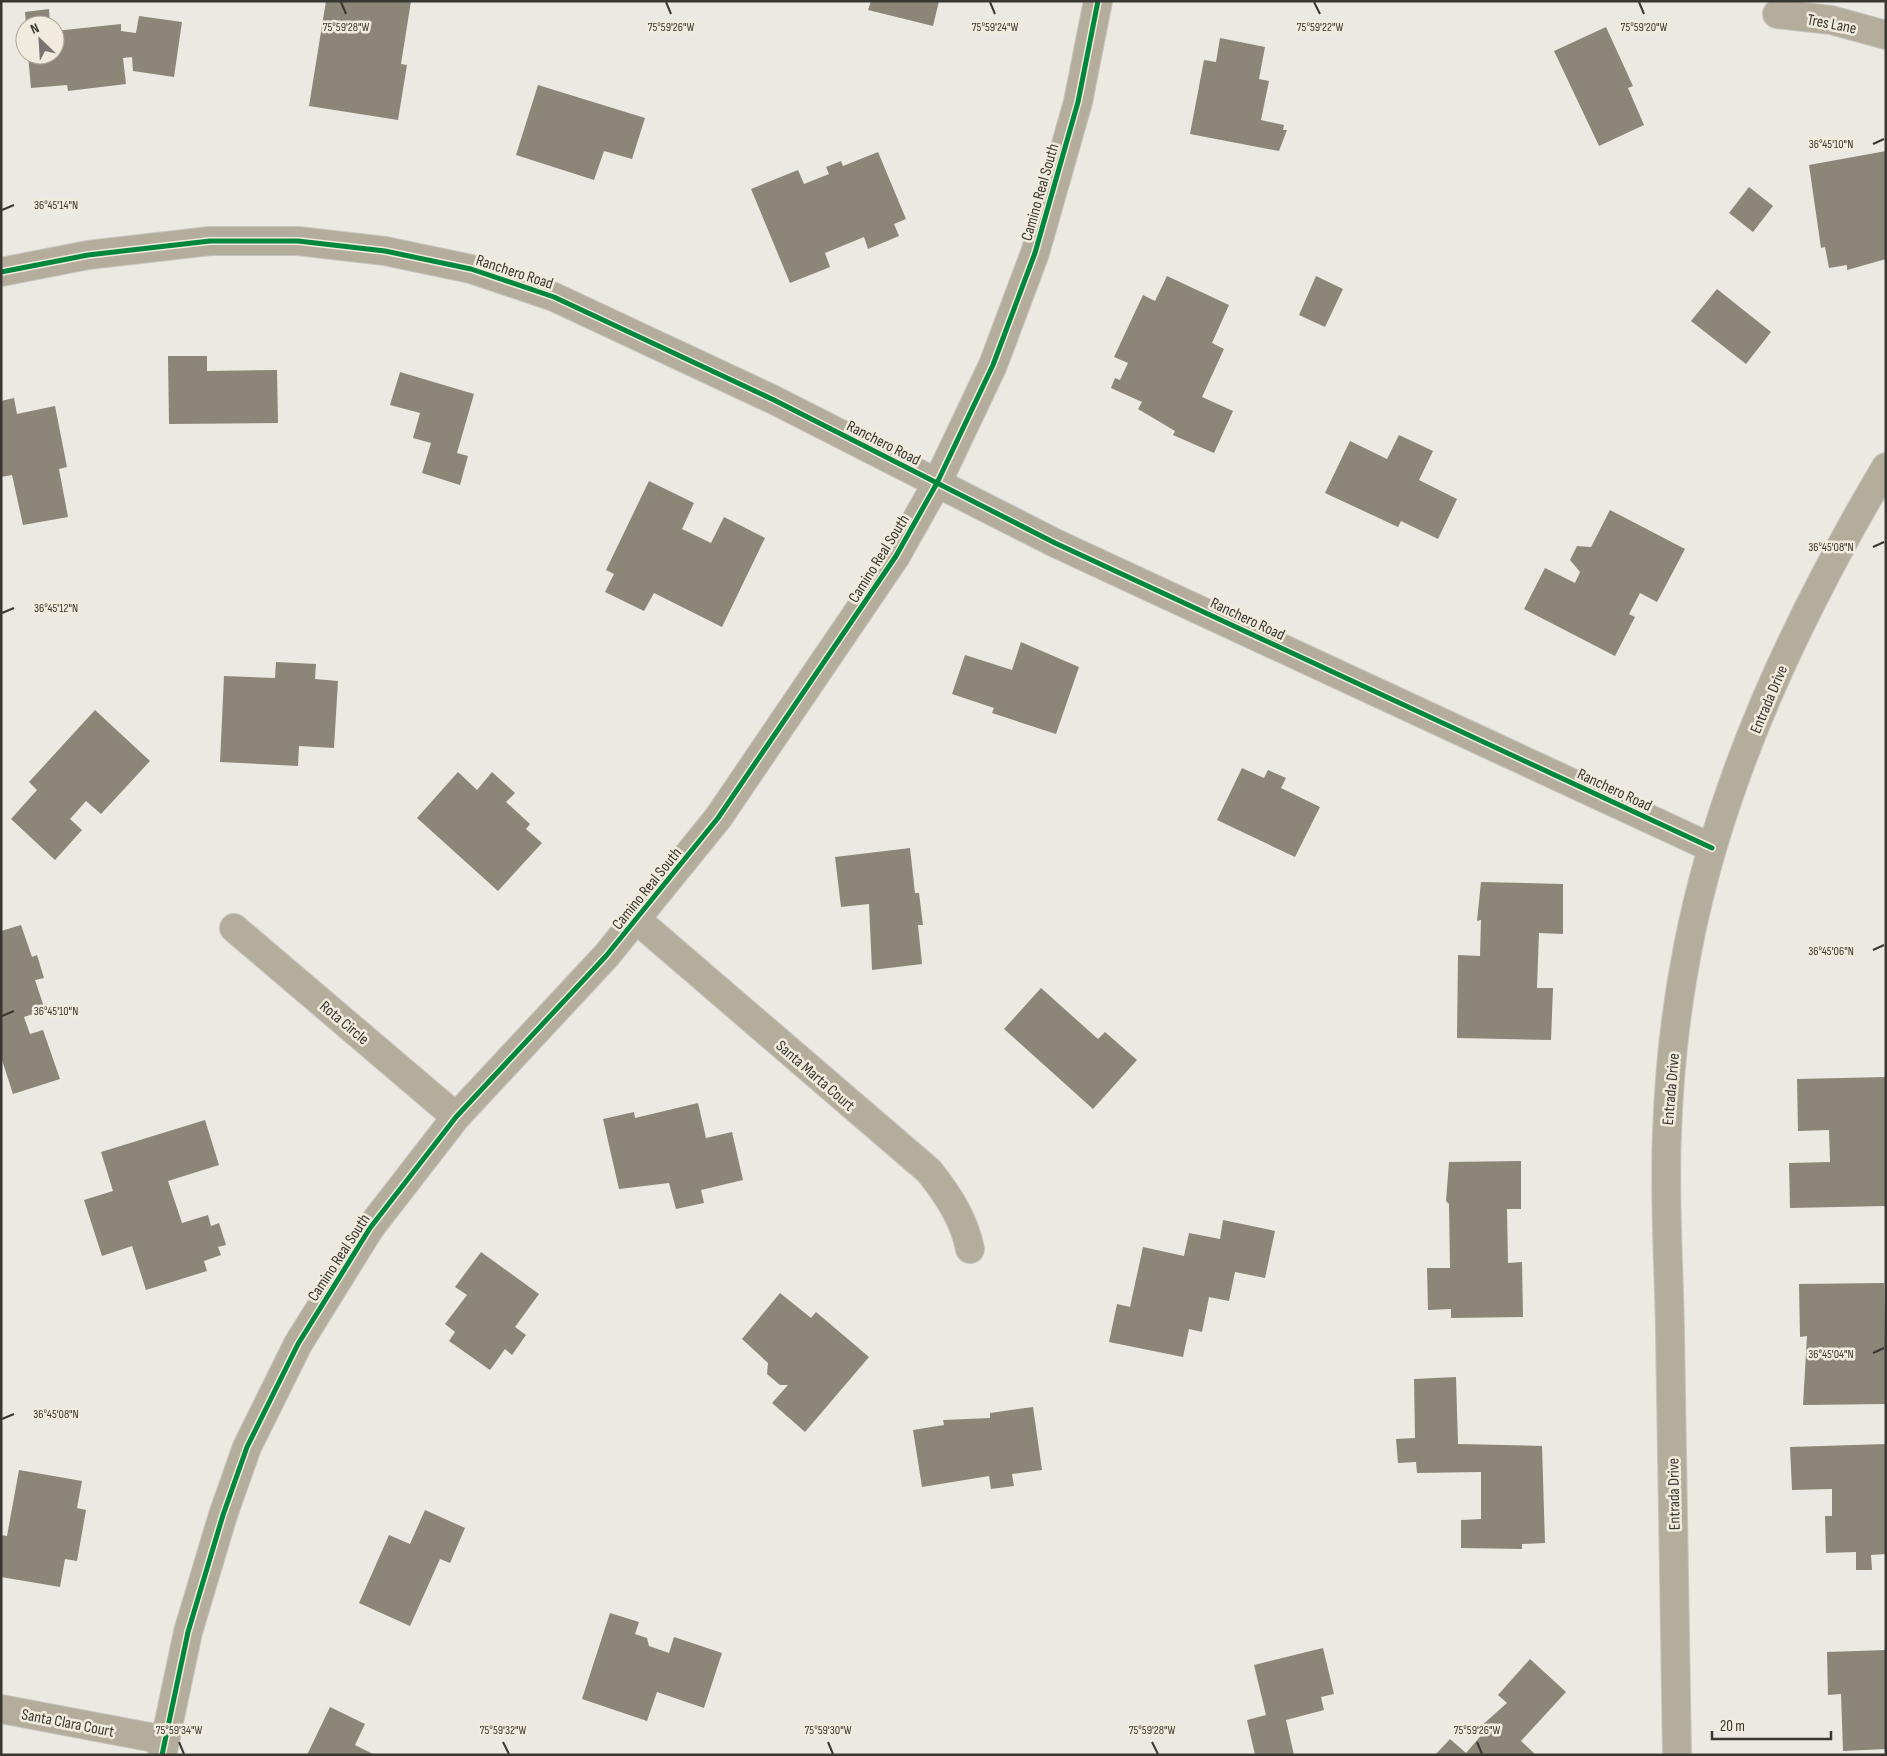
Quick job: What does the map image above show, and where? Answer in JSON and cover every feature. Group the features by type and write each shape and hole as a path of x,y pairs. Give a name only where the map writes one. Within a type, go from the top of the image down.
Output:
{"street":[{"name":"Camino Real South","path":"164,1748 188,1632 222,1515 247,1447 298,1344 370,1228 456,1117 637,920 718,818 896,556 937,483 993,365 1035,253 1078,102 1098,1"},
{"name":"Tres Lane","path":"1777,14 1831,20 1886,35"},
{"name":"Ranchero Road","path":"1,272 88,255 210,240 298,241 385,250 471,269 554,297 774,400 1064,547 1712,848"},
{"name":"Entrada Drive","path":"1677,1755 1667,1134 1678,1011 1688,946 1712,848 1738,772 1791,644 1853,522 1886,467"},
{"name":"Santa Marta Court","path":"637,920 929,1171 952,1200 967,1235 970,1249"},
{"name":"Rota Circle","path":"234,928 456,1117"},
{"name":"Santa Clara Court","path":"1,1709 164,1748"}],"building":[{"path":"326,1 411,1 401,64 407,65 398,120 309,106"},
{"path":"871,1 939,1 933,26 868,10"},
{"path":"49,9 49,15 25,15 25,12"},
{"path":"139,16 182,22 174,77 133,71 132,57 123,58 126,84 68,91 67,85 31,88 29,65 65,65 65,30 121,24 121,31 136,33"},
{"path":"1606,27 1633,86 1628,88 1644,125 1599,146 1554,51"},
{"path":"1220,38 1265,47 1259,79 1269,81 1261,120 1284,125 1283,130 1287,130 1279,151 1190,134 1204,60 1216,62"},
{"path":"538,85 645,118 632,159 604,151 594,180 516,155"},
{"path":"1886,151 1886,259 1847,270 1847,265 1829,268 1825,247 1821,248 1809,165"},
{"path":"878,152 906,219 894,224 899,236 868,249 864,237 825,253 830,267 790,283 751,189 798,170 804,184 829,174 826,167 841,161 843,166"},
{"path":"1749,187 1773,206 1753,232 1729,213"},
{"path":"1167,276 1229,305 1212,343 1224,349 1202,397 1233,411 1214,453 1173,435 1175,431 1138,409 1142,402 1111,388 1115,378 1120,380 1128,363 1114,357 1143,295 1155,301"},
{"path":"1316,276 1343,289 1325,327 1299,315"},
{"path":"1717,289 1771,332 1746,364 1691,321"},
{"path":"168,356 207,356 207,371 277,370 278,423 169,424"},
{"path":"400,372 474,394 457,453 468,456 460,485 422,473 431,443 413,438 420,413 390,405"},
{"path":"14,398 17,414 55,406 67,467 59,469 68,517 23,525 12,475 1,477 1,401"},
{"path":"1399,435 1433,451 1419,480 1457,499 1438,539 1401,521 1398,527 1325,493 1350,441 1387,459"},
{"path":"649,481 694,503 682,529 711,543 724,517 765,538 722,627 654,593 644,611 605,592 614,574 606,570"},
{"path":"1610,510 1685,549 1657,602 1640,593 1629,614 1635,617 1615,656 1524,609 1545,568 1575,583 1580,572 1570,560 1577,546 1591,547"},
{"path":"1021,642 1079,667 1056,734 992,713 994,708 952,694 965,655 1012,670"},
{"path":"276,662 316,664 315,679 338,681 334,748 299,746 298,766 220,762 224,676 275,678"},
{"path":"95,710 150,761 101,814 86,801 70,819 82,830 55,860 11,819 37,790 29,782"},
{"path":"1242,768 1264,778 1268,770 1286,778 1281,788 1320,807 1295,857 1217,820"},
{"path":"458,772 477,790 492,772 515,793 506,802 530,824 526,829 542,843 498,891 417,818"},
{"path":"910,848 915,893 919,893 923,925 918,925 922,964 872,970 869,904 841,907 835,857"},
{"path":"1481,882 1563,884 1563,934 1539,933 1537,988 1553,988 1551,1040 1457,1038 1458,955 1480,956 1481,920 1477,921"},
{"path":"21,925 32,957 37,955 44,978 35,980 45,1010 24,1017 30,1034 43,1030 60,1079 13,1094 1,1057 1,931"},
{"path":"1041,988 1098,1039 1105,1032 1137,1060 1093,1109 1004,1029"},
{"path":"1886,1077 1886,1206 1790,1208 1789,1163 1830,1162 1829,1130 1798,1131 1797,1079"},
{"path":"698,1103 706,1138 732,1132 743,1180 701,1190 704,1203 676,1209 669,1183 619,1189 603,1119 634,1112 635,1118"},
{"path":"205,1120 219,1165 168,1181 182,1223 208,1215 211,1226 219,1223 226,1245 218,1247 221,1255 204,1261 207,1271 146,1290 132,1246 102,1256 84,1200 113,1191 101,1152"},
{"path":"1521,1161 1521,1209 1507,1209 1508,1263 1522,1262 1523,1317 1451,1318 1451,1309 1428,1310 1427,1268 1450,1268 1449,1204 1446,1201 1449,1162"},
{"path":"1223,1220 1275,1231 1265,1278 1235,1272 1229,1301 1209,1297 1202,1332 1189,1329 1183,1357 1109,1342 1117,1304 1130,1307 1143,1247 1184,1256 1189,1233 1220,1239"},
{"path":"481,1252 539,1294 515,1327 526,1335 512,1355 505,1349 490,1370 449,1341 455,1332 445,1324 467,1295 455,1287"},
{"path":"1884,1283 1886,1404 1803,1405 1807,1336 1800,1337 1799,1284"},
{"path":"780,1293 811,1318 816,1312 869,1357 805,1432 772,1403 788,1385 780,1385 767,1374 768,1363 742,1339"},
{"path":"1456,1377 1458,1444 1542,1446 1545,1543 1522,1544 1522,1549 1461,1548 1461,1520 1481,1519 1481,1472 1417,1473 1416,1462 1398,1463 1396,1439 1415,1438 1414,1379"},
{"path":"1033,1407 1042,1470 1012,1474 1014,1486 991,1489 989,1476 922,1487 913,1430 944,1425 943,1420 990,1418 990,1413"},
{"path":"1886,1444 1886,1554 1871,1555 1872,1570 1856,1570 1856,1552 1826,1553 1825,1516 1832,1516 1832,1489 1792,1490 1790,1447"},
{"path":"19,1470 82,1481 77,1508 86,1510 77,1561 65,1559 60,1587 1,1577 1,1535 7,1536"},
{"path":"425,1510 465,1528 450,1563 440,1559 410,1626 359,1603 389,1535 410,1544"},
{"path":"610,1613 639,1622 635,1634 647,1638 649,1646 669,1653 674,1637 722,1653 704,1708 657,1692 647,1721 582,1699"},
{"path":"1323,1648 1334,1694 1321,1697 1324,1710 1286,1720 1294,1755 1255,1755 1247,1720 1266,1715 1254,1665"},
{"path":"1886,1650 1886,1749 1843,1751 1841,1694 1828,1695 1827,1652"},
{"path":"1530,1659 1566,1692 1521,1741 1536,1755 1435,1755 1450,1739 1466,1753 1485,1731 1480,1727 1507,1703 1498,1695"},
{"path":"330,1707 365,1724 355,1745 375,1755 307,1755"}],"cycle path":[{"path":"162,1755 188,1632 223,1515 247,1447 298,1344 370,1228 456,1117 606,956 718,818 896,556 937,483 993,365 1035,253 1078,102 1098,1"},
{"path":"1,272 88,255 210,241 298,241 385,251 471,269 554,297 774,400 1055,543 1712,848"}]}
